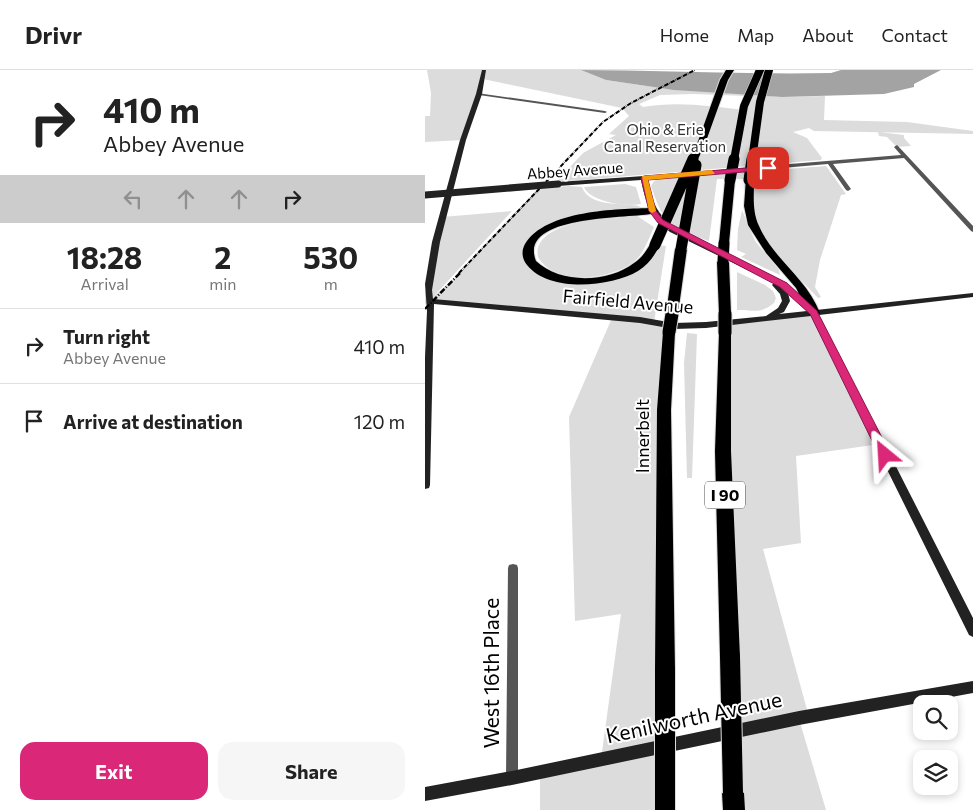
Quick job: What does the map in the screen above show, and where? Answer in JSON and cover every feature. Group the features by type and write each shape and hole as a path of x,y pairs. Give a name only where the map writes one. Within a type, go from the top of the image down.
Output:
{"highway":[{"name":"Innerbelt","path":"665,810 664,410 669,332 685,215 701,144 724,80 730,70"},
{"name":"I 90","path":"734,801 723,451 725,314 723,262 730,180 744,106 760,70"},
{"path":"769,70 760,102 749,180 749,210 757,233 807,294 814,313"},
{"path":"653,211 587,216 559,224 535,238 528,250 529,257 534,266 549,275 583,281 605,279 627,273 642,263 655,245 677,192 701,144"}],"street":[{"path":"425,485 429,301 426,291 447,199 463,140 479,94 484,70"},
{"path":"479,94 605,112"},
{"path":"897,147 973,230"},
{"name":"Abbey Avenue","path":"425,195 905,156"},
{"path":"830,163 848,189"},
{"path":"644,178 657,219 673,230 784,285 814,313 973,631"},
{"path":"750,268 775,284 786,298 783,308 765,319"},
{"name":"Fairfield Avenue","path":"429,301 641,320 674,326 765,319 973,295"},
{"name":"West 16th Place","path":"512,778 513,568"},
{"name":"Kenilworth Avenue","path":"425,794 512,778 799,718 973,687"}],"green space":[{"name":"Ohio & Erie Canal Reservation","path":"427,70 581,70 606,80 661,88 782,97 825,96 824,120 907,122 973,131 973,134 814,131 809,128 793,132 807,138 822,158 821,160 556,182 583,153 616,135 609,134 629,116 622,108 483,79 463,140 425,142 425,116 430,116 431,93","holes":["660,95 748,96 744,110 681,104 643,107 639,104"]},
{"path":"878,132 904,135 904,138 911,146 897,147 887,137 879,136"},
{"name":"Ohio & Erie Canal Reservation","path":"826,166 846,194 841,195 820,260 815,287 821,297 818,298 781,259 765,237 755,213 755,181 752,179 717,179 709,241 670,224 660,210 651,186 654,181 659,179"},
{"path":"625,184 636,187 641,204 627,205 601,200 593,196 584,187"},
{"path":"582,187 586,194 599,201 639,206 642,211 610,213 548,229 530,244 538,269 583,281 627,273 655,245 666,246 654,322 670,325 665,810 540,810 540,772 601,759 621,614 575,621 569,417 612,318 429,301 425,305 425,291 428,290 442,217 512,211 435,295 459,274 539,188"},
{"path":"742,210 755,241 779,270 780,275 741,257 746,254 737,250 738,229"},
{"path":"637,216 654,227 641,254 635,261 613,273 599,276 570,276 557,273 546,267 538,257 539,245 547,235 560,228 594,220"},
{"path":"737,272 765,285 773,291 776,298 774,303 769,307 756,311 737,310"},
{"path":"814,313 880,444 796,456 801,543 763,549 809,717 799,719 826,810 734,810 724,323"},
{"path":"687,333 697,334 692,478 687,478 684,363"}],"shaded area":[{"path":"581,70 831,73 841,70 941,70 914,84 914,87 884,94 782,97 674,90 606,80"}],"railway":[{"path":"459,273 603,122 631,103 695,70"},
{"path":"425,309 461,272"}],"slow traffic":[{"path":"652,211 644,178 712,172"}],"route":[{"path":"768,168 644,178 653,211 660,222 784,285 814,313 885,455"}]}
